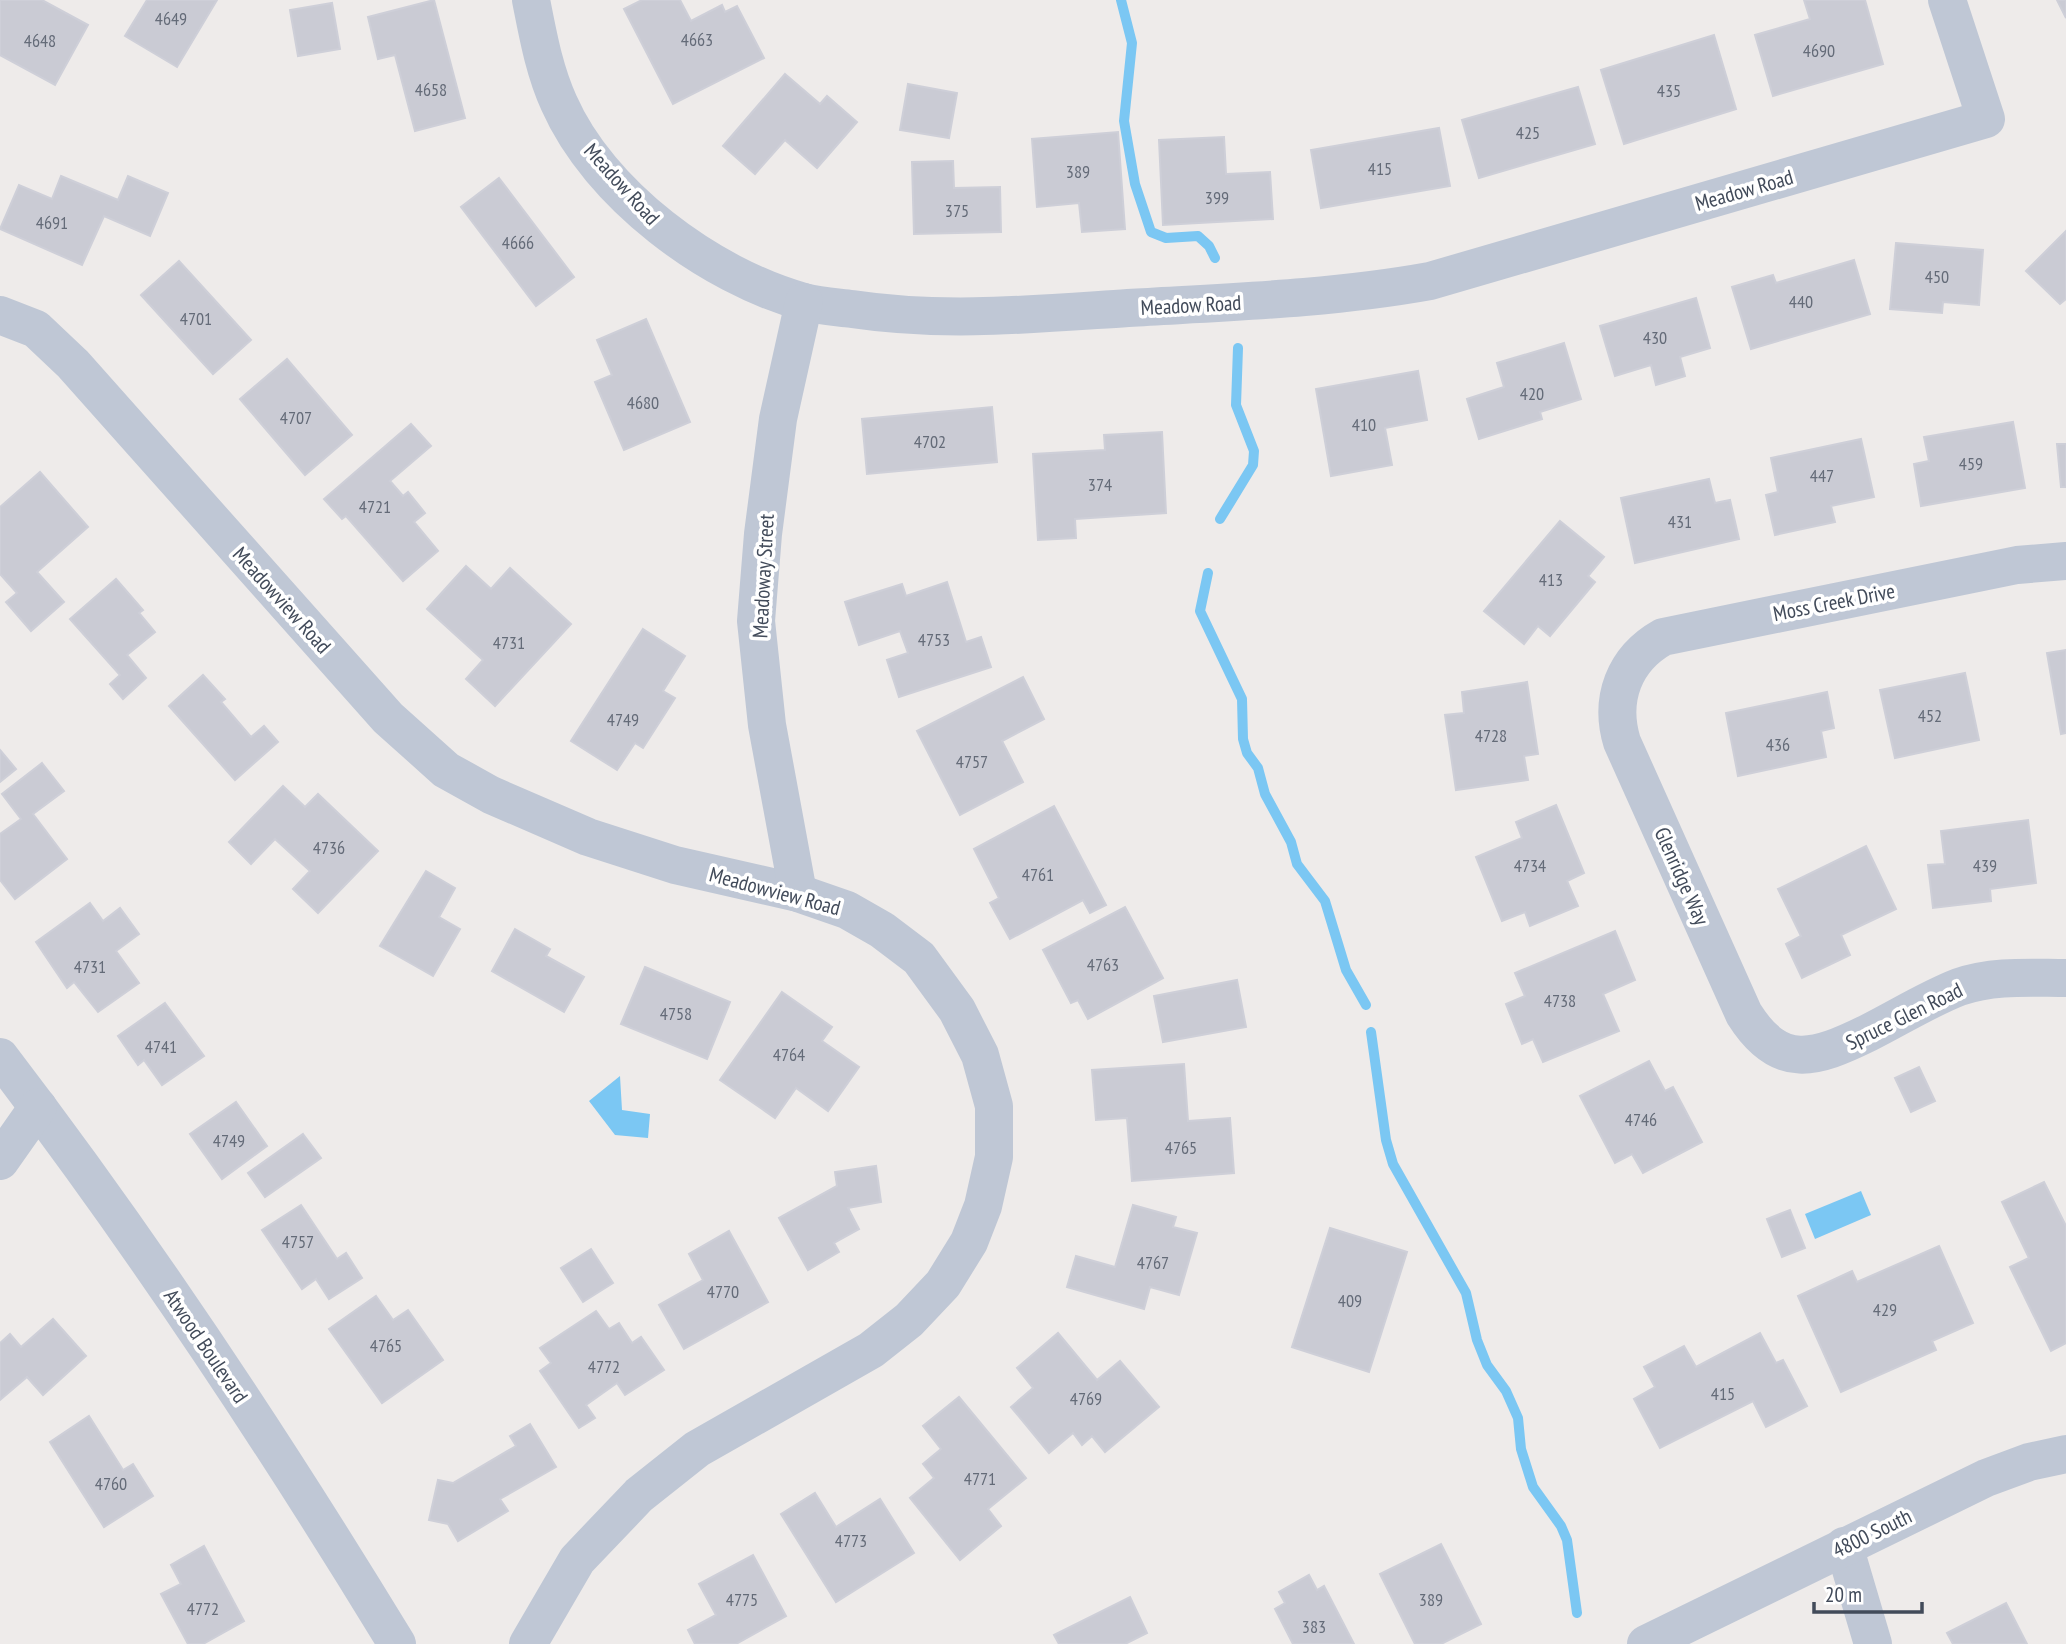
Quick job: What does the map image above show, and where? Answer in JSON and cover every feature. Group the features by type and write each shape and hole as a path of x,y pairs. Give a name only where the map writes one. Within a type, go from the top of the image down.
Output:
{"street":[{"name":"Meadow Road","path":"531,0 543,57 559,104 587,151 625,195 654,223 688,247 737,275 804,302 887,314 962,318 1370,292 1430,281 1986,119 1947,0"},
{"name":"Meadoway Street","path":"798,893 767,725 756,621 763,534 778,419 804,302"},
{"name":"Meadowview Road","path":"0,315 36,329 73,364 388,718 446,770 491,795 588,837 675,865 798,893 847,910 882,930 919,958 957,1010 980,1055 994,1106 994,1157 983,1206 969,1242 943,1284 909,1320 871,1350 697,1449 639,1494 577,1560 528,1644"},
{"name":"Moss Creek Drive","path":"1623,681 1628,667 1643,650 1663,637 2017,565 2066,561"},
{"name":"Glenridge Way","path":"1623,681 1619,696 1618,727 1628,754 1744,1014 1761,1037 1786,1052"},
{"name":"Spruce Glen Road","path":"1786,1052 1798,1056 1826,1053 1973,983 2004,978 2066,978"},
{"name":"Atwood Boulevard","path":"0,1057 38,1107 246,1405 397,1644"},
{"path":"0,1161 38,1107"},
{"name":"4800 South","path":"1646,1644 1986,1478 2066,1454"},
{"path":"1844,1546 1873,1644"}],"water":[{"path":"620,1076 622,1110 650,1114 648,1138 615,1135 589,1101"},
{"path":"1861,1191 1871,1215 1815,1239 1805,1214"}],"building":[{"path":"0,0 42,0 88,25 55,85 0,55"},
{"path":"147,0 217,0 177,67 125,36"},
{"path":"434,0 465,118 415,131 395,55 378,59 368,17"},
{"path":"642,0 680,0 691,21 722,5 725,12 737,6 764,58 673,104 624,9"},
{"path":"1804,0 1865,0 1883,64 1773,96 1755,35 1810,19"},
{"path":"2057,0 2066,0 2066,18"},
{"path":"332,3 340,49 298,56 290,10"},
{"path":"1714,35 1736,109 1624,144 1601,70"},
{"path":"785,74 820,104 827,96 857,122 817,168 785,140 755,174 723,146"},
{"path":"908,84 957,93 949,138 900,130"},
{"path":"1578,87 1595,144 1479,178 1462,120"},
{"path":"1439,128 1450,186 1321,208 1311,150"},
{"path":"1118,132 1125,229 1082,232 1079,203 1037,207 1032,139"},
{"path":"1224,137 1226,174 1270,172 1273,219 1163,225 1159,140"},
{"path":"953,161 954,188 1000,187 1001,232 914,234 912,162"},
{"path":"61,176 118,200 128,176 168,193 150,236 104,216 82,265 0,229 19,185 52,199"},
{"path":"499,178 574,277 536,306 461,207"},
{"path":"2066,231 2066,299 2060,304 2026,271"},
{"path":"1896,243 1983,250 1979,305 1943,302 1942,313 1890,309"},
{"path":"1854,260 1870,314 1751,349 1732,287 1773,275 1776,283"},
{"path":"179,261 251,340 213,374 141,295"},
{"path":"1696,298 1710,348 1680,357 1685,376 1656,385 1651,365 1615,376 1600,326"},
{"path":"646,319 690,422 624,450 595,382 612,375 597,340"},
{"path":"1564,343 1581,399 1540,412 1542,419 1479,439 1467,399 1504,387 1497,363"},
{"path":"287,359 352,435 305,475 240,399"},
{"path":"1418,371 1427,420 1385,428 1392,465 1331,476 1316,389"},
{"path":"992,407 997,462 867,474 862,419"},
{"path":"2013,422 2025,488 1921,506 1914,464 1929,461 1924,437"},
{"path":"411,424 431,446 390,481 403,496 408,492 425,513 414,522 438,551 403,581 346,516 342,519 324,499"},
{"path":"1162,432 1166,513 1075,519 1076,538 1038,540 1033,454 1105,450 1104,435"},
{"path":"1861,439 1874,497 1831,506 1835,522 1775,535 1766,495 1778,492 1771,458"},
{"path":"2057,444 2066,444 2066,487 2061,487"},
{"path":"40,472 88,527 37,572 64,602 31,631 6,602 17,593 0,574 0,507"},
{"path":"1709,479 1715,503 1730,500 1739,539 1635,563 1621,498"},
{"path":"1560,521 1604,557 1588,576 1595,582 1550,636 1538,626 1524,644 1484,611"},
{"path":"466,566 491,589 510,568 571,624 495,706 466,679 483,660 427,609"},
{"path":"116,579 143,610 139,613 155,632 127,655 146,678 123,699 110,684 120,675 70,619"},
{"path":"947,582 966,642 981,637 991,667 899,697 887,660 908,653 900,631 859,645 845,602 902,584 906,596"},
{"path":"643,629 685,656 663,691 675,698 643,748 635,743 617,770 571,741"},
{"path":"2066,650 2066,733 2061,734 2047,653"},
{"path":"1965,673 1979,740 1895,758 1880,690"},
{"path":"203,675 225,699 221,702 251,737 264,726 278,742 235,780 169,706"},
{"path":"1023,677 1044,719 1002,741 1023,782 960,815 917,731"},
{"path":"1527,682 1538,754 1524,756 1528,780 1456,790 1445,715 1464,713 1462,692"},
{"path":"1827,692 1834,728 1821,731 1826,757 1738,776 1726,713"},
{"path":"0,750 16,769 0,782"},
{"path":"42,763 64,791 33,814 67,859 15,899 0,880 0,834 21,819 2,794"},
{"path":"283,786 305,807 318,794 378,851 318,913 293,889 310,871 275,839 251,864 229,842"},
{"path":"1556,805 1584,873 1567,881 1578,906 1530,926 1525,912 1502,921 1476,857 1522,838 1516,822"},
{"path":"1054,806 1106,905 1090,913 1083,900 1010,939 990,903 999,898 974,849"},
{"path":"2028,820 2036,883 1990,889 1991,901 1933,908 1928,865 1945,864 1941,831"},
{"path":"1866,846 1896,909 1841,935 1850,955 1802,978 1786,944 1801,936 1778,889"},
{"path":"426,871 455,888 439,917 460,929 433,976 380,946"},
{"path":"90,903 103,921 120,908 139,934 116,951 139,983 98,1012 74,982 67,988 36,942"},
{"path":"1125,907 1163,978 1088,1019 1078,1000 1071,1003 1043,950"},
{"path":"515,929 550,949 546,956 584,977 564,1012 492,971"},
{"path":"1615,931 1635,980 1603,994 1619,1031 1543,1062 1533,1039 1522,1044 1506,1004 1525,996 1515,973"},
{"path":"645,967 730,1002 707,1059 621,1024"},
{"path":"1237,980 1246,1027 1163,1042 1154,996"},
{"path":"782,992 832,1027 822,1041 859,1067 828,1111 796,1088 775,1118 720,1080"},
{"path":"165,1003 204,1056 162,1085 144,1060 138,1065 118,1036"},
{"path":"1649,1061 1665,1091 1673,1087 1702,1142 1643,1173 1632,1154 1615,1163 1580,1096"},
{"path":"1184,1064 1188,1121 1230,1118 1234,1173 1132,1181 1127,1118 1096,1120 1092,1070"},
{"path":"1919,1067 1935,1101 1911,1112 1895,1078"},
{"path":"236,1102 267,1146 222,1179 190,1134"},
{"path":"303,1134 321,1158 265,1197 248,1173"},
{"path":"876,1166 881,1202 848,1208 859,1229 834,1243 839,1252 808,1270 779,1218 837,1186 835,1172"},
{"path":"2044,1182 2066,1226 2066,1343 2051,1351 2010,1267 2029,1258 2002,1202"},
{"path":"301,1205 337,1259 346,1253 362,1278 329,1299 316,1279 302,1289 262,1230"},
{"path":"1133,1205 1176,1217 1173,1227 1197,1233 1179,1295 1150,1287 1144,1309 1067,1287 1076,1256 1115,1267"},
{"path":"1790,1210 1805,1248 1782,1257 1767,1219"},
{"path":"1330,1228 1407,1252 1369,1372 1292,1347"},
{"path":"729,1231 768,1302 684,1349 659,1305 703,1280 689,1254"},
{"path":"1939,1246 1973,1323 1932,1341 1936,1350 1841,1392 1798,1296 1852,1271 1857,1282"},
{"path":"591,1249 613,1283 583,1302 561,1268"},
{"path":"376,1296 393,1320 408,1310 443,1360 382,1403 329,1329"},
{"path":"596,1311 609,1329 619,1323 632,1343 641,1337 664,1370 625,1395 617,1383 586,1405 595,1418 579,1428 540,1371 551,1363 540,1348"},
{"path":"53,1319 86,1356 43,1395 27,1377 0,1400 0,1343 10,1334 21,1347"},
{"path":"1058,1333 1097,1380 1120,1361 1159,1407 1105,1452 1092,1436 1082,1445 1073,1433 1049,1453 1011,1407 1033,1388 1017,1368"},
{"path":"1760,1333 1776,1363 1783,1360 1807,1406 1766,1427 1753,1401 1660,1448 1634,1399 1655,1387 1644,1367 1684,1346 1696,1367"},
{"path":"959,1397 1026,1478 988,1509 1001,1526 960,1560 910,1498 934,1478 923,1464 941,1449 923,1426"},
{"path":"89,1416 123,1470 133,1464 153,1496 104,1527 50,1442"},
{"path":"530,1424 556,1467 500,1499 508,1511 458,1541 448,1524 429,1520 438,1480 453,1483 516,1446 510,1436"},
{"path":"815,1493 836,1527 880,1499 914,1553 836,1602 781,1514"},
{"path":"1441,1544 1481,1624 1441,1644 1415,1644 1380,1574"},
{"path":"204,1546 244,1621 203,1644 188,1644 161,1594 181,1584 171,1565"},
{"path":"753,1555 786,1616 736,1644 695,1644 688,1630 716,1615 699,1584"},
{"path":"1309,1575 1317,1590 1324,1586 1354,1644 1293,1644 1275,1609 1285,1603 1279,1592"},
{"path":"1130,1597 1147,1633 1125,1644 1059,1644 1054,1635"},
{"path":"2006,1603 2027,1644 1953,1644 1947,1633"}],"waterway":[{"path":"1121,0 1132,43 1124,121 1135,184 1151,232 1166,238 1198,236 1209,246 1215,258"},
{"path":"1220,519 1253,465 1254,451 1236,405 1238,348"},
{"path":"1208,573 1200,611 1242,699 1243,739 1247,753 1258,768 1265,794 1291,842 1297,864 1325,901 1346,970 1366,1005"},
{"path":"1371,1032 1386,1140 1393,1164 1466,1293 1477,1340 1487,1365 1506,1391 1518,1418 1521,1449 1533,1487 1561,1526 1567,1540 1577,1613"}]}
